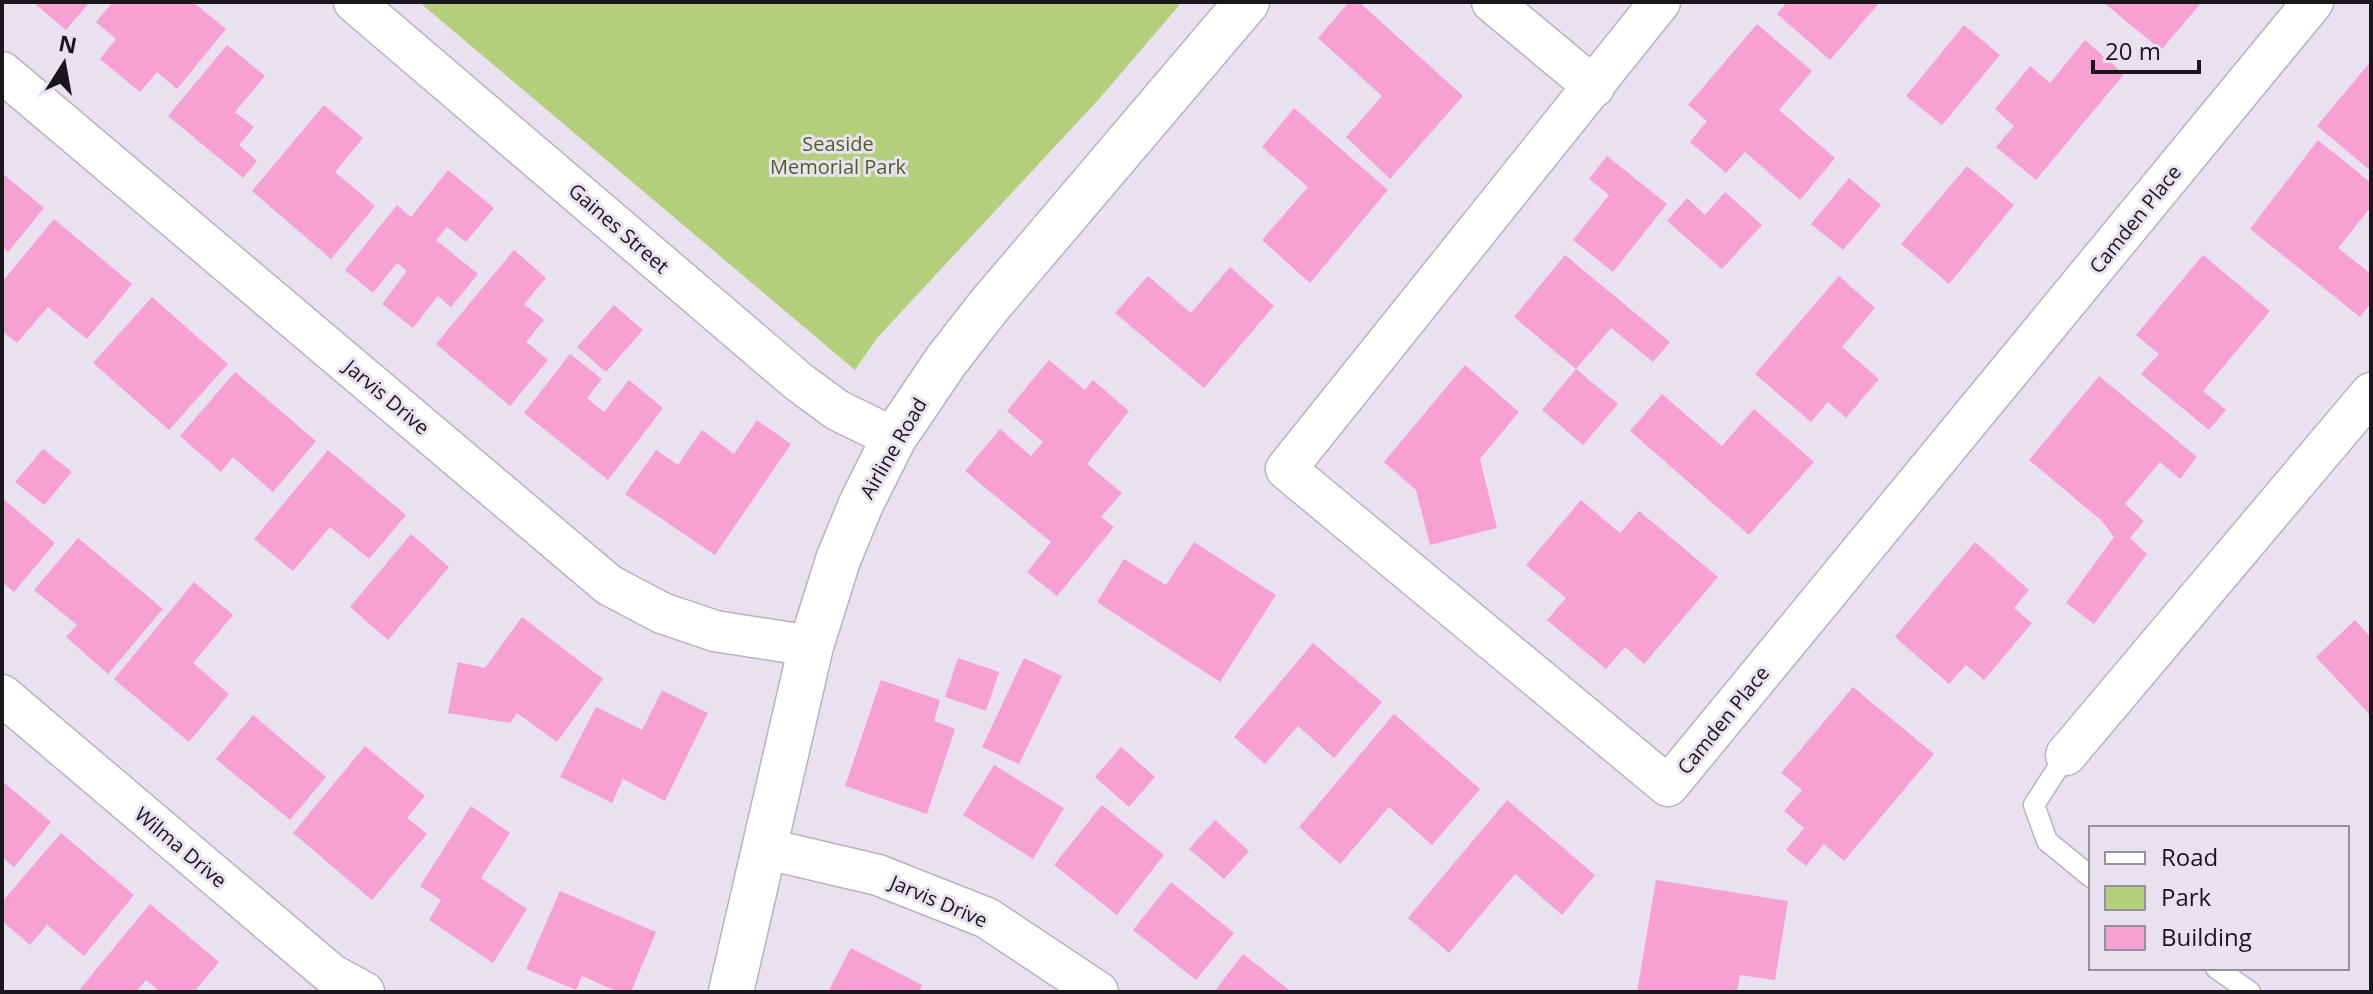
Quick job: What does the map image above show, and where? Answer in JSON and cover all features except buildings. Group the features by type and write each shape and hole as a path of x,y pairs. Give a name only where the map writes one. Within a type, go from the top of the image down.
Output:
{"main road":[{"name":"Airline Road","path":"731,992 811,646 838,560 861,504 894,438 946,361 988,307 1247,2"}],"street":[{"name":"Gaines Street","path":"354,2 799,382 837,410 894,438"},
{"path":"1492,2 1594,87"},
{"name":"Camden Place","path":"1660,2 1286,469 1668,786 2313,2"},
{"name":"Jarvis Drive","path":"2,72 609,585 662,613 715,631 811,646"},
{"path":"2066,755 2371,393"},
{"name":"Wilma Drive","path":"2,695 331,974 364,992"},
{"name":"Jarvis Drive","path":"763,848 878,875 987,918 1098,992"}],"lane":[{"path":"2066,755 2034,805 2047,841 2089,875"},
{"path":"2219,970 2250,992"}],"green space":[{"name":"Seaside Memorial Park","path":"419,2 1182,2 1099,99 877,338 855,370"}]}
